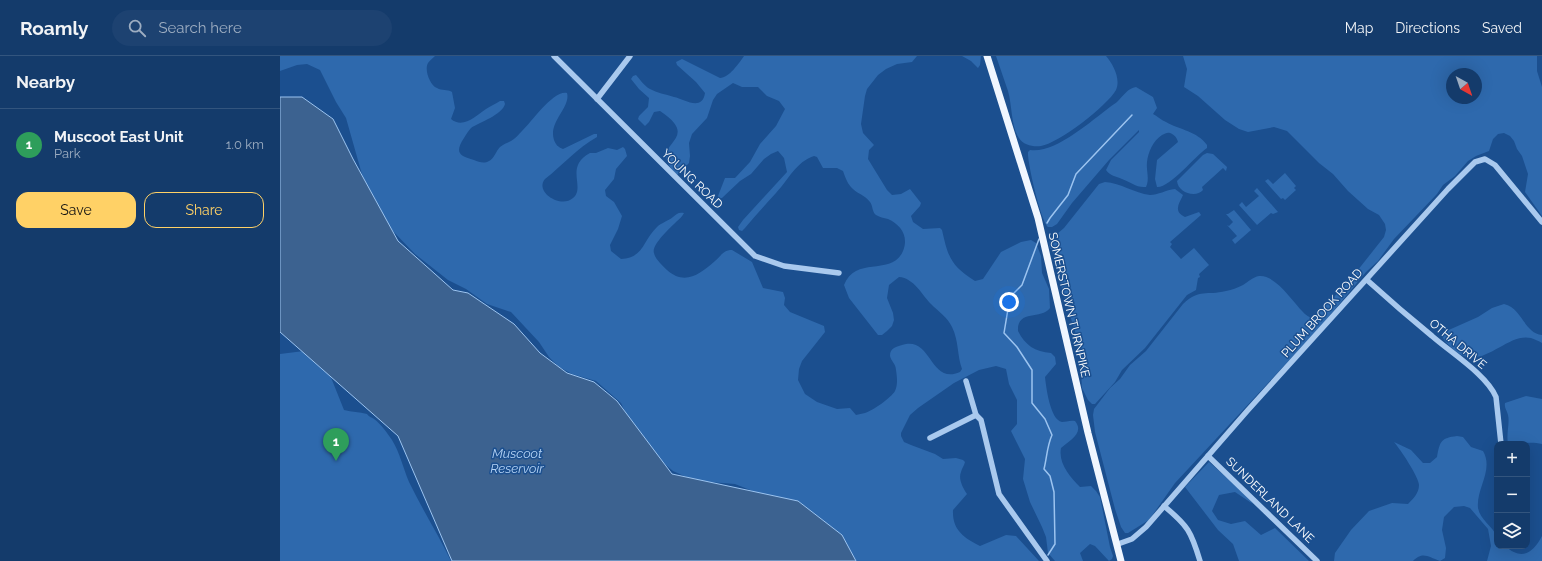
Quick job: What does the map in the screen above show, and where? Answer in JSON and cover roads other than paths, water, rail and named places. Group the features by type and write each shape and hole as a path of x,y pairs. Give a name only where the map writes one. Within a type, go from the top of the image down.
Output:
{"main road":[{"name":"SOMERSTOWN TURNPIKE","path":"987,56 1038,218 1086,426 1118,544 1121,561"}],"street":[{"name":"YOUNG ROAD","path":"554,56 756,256 784,266 838,273"},
{"path":"597,99 630,56"},
{"name":"PLUM BROOK ROAD","path":"1118,544 1132,539 1164,506 1462,174 1475,162 1485,159 1495,165 1542,222"},
{"name":"OTHA DRIVE","path":"1367,280 1431,336 1478,374 1493,390 1496,397 1501,441"},
{"path":"966,381 976,415 981,420 1000,494 1047,561"},
{"path":"930,438 976,415"},
{"name":"SUNDERLAND LANE","path":"1208,456 1317,561"},
{"path":"1164,506 1188,528 1200,561"}],"water":[{"name":"Muscoot Reservoir","path":"280,97 302,97 333,119 398,241 453,290 468,293 514,324 540,353 567,373 594,382 617,401 672,474 798,501 842,535 856,561 452,561 398,436 280,332"}],"waterway":[{"path":"1047,223 1068,195 1076,174 1132,115"},
{"path":"1039,239 1022,285 1010,297 1004,333 1017,347 1032,370 1032,403 1045,419 1052,435 1044,469 1050,476 1054,492 1055,544 1048,555"}],"place":[{"name":"Muscoot East Unit","path":"336,461"}]}
